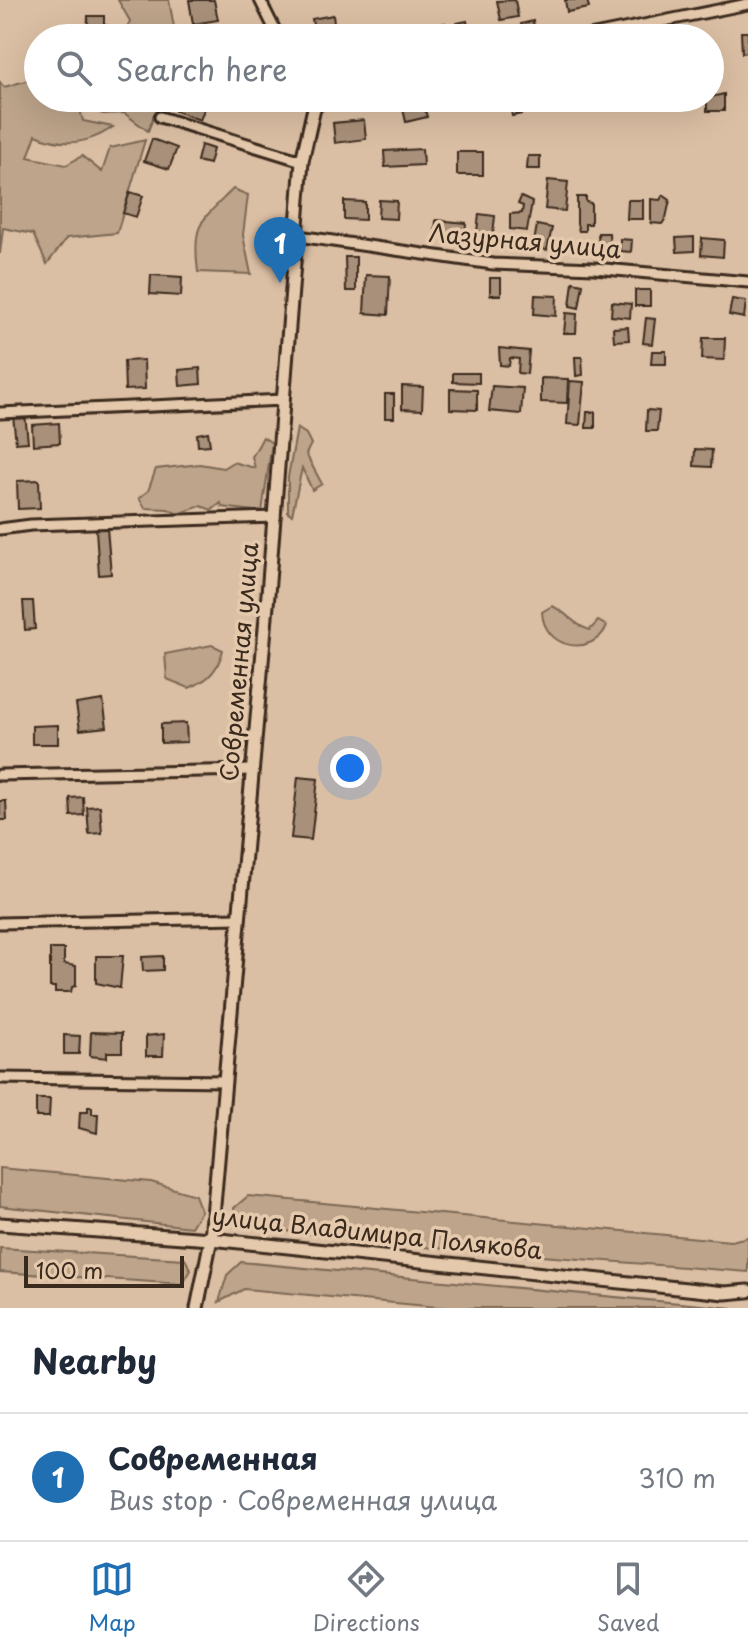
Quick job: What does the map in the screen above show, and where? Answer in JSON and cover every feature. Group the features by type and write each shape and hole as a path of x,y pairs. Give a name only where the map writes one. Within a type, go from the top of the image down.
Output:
{"street":[{"path":"260,0 272,24"},
{"path":"649,24 748,4"},
{"name":"Современная улица","path":"197,1308 211,1239 275,517 302,161 310,112"},
{"path":"160,117 302,161"},
{"name":"Лазурная улица","path":"298,236 493,264 594,268 748,282"},
{"path":"0,413 284,400"},
{"path":"0,529 31,525 275,517"},
{"path":"0,775 253,770"},
{"path":"0,923 239,918"},
{"path":"0,1078 225,1081"},
{"name":"улица Владимира Полякова","path":"0,1224 211,1239 725,1293 748,1291"}],"shaded area":[{"path":"118,0 169,0 173,24 129,24"},
{"path":"24,81 24,112 81,112 83,121 113,127 95,137 76,142 56,141 36,135 28,157 66,165 82,156 102,172 110,148 145,140 117,233 67,238 47,264 33,234 3,228 0,254 0,82 4,87"},
{"path":"98,112 155,112 148,131 124,113"},
{"path":"233,189 248,195 243,235 251,274 198,272 196,243 201,224"},
{"path":"297,428 306,434 311,444 306,454 322,484 312,490 302,468 292,515 288,513 288,477"},
{"path":"263,437 272,443 262,512 222,507 221,503 212,510 201,506 178,514 168,509 145,508 139,498 148,491 156,469 200,464 223,468 233,462 255,468 252,457"},
{"path":"552,606 584,628 590,630 598,621 607,626 591,642 570,645 551,635 545,625 542,612"},
{"path":"212,645 223,650 215,669 202,682 189,688 167,679 165,654"},
{"path":"0,1168 151,1182 195,1195 201,1211 191,1227 0,1206"},
{"path":"248,1196 731,1241 748,1237 748,1272 423,1247 235,1225 234,1208"},
{"path":"0,1248 185,1259 191,1270 183,1284 0,1272"},
{"path":"241,1262 733,1308 448,1308 244,1289 219,1302 227,1275"}],"building":[{"path":"189,0 214,0 218,20 193,24"},
{"path":"515,0 518,17 501,20 497,1"},
{"path":"565,0 587,0 589,8 567,12"},
{"path":"333,15 334,24 313,24 312,19"},
{"path":"88,16 104,16 104,24 88,24"},
{"path":"741,32 748,32 748,52 742,53"},
{"path":"178,112 203,112 200,120"},
{"path":"404,112 426,112 427,117 406,122"},
{"path":"364,120 366,139 335,143 333,123"},
{"path":"152,139 177,148 169,169 144,161"},
{"path":"201,145 213,149 209,164 197,161"},
{"path":"422,149 423,165 385,167 384,151"},
{"path":"457,152 483,152 483,175 457,175"},
{"path":"528,156 540,156 540,169 527,169"},
{"path":"548,180 568,182 565,211 545,209"},
{"path":"130,192 143,196 136,217 123,213"},
{"path":"663,195 670,200 666,218 662,224 651,223 651,199 660,200"},
{"path":"521,197 532,202 527,231 510,229 510,214 522,213 523,206 518,204"},
{"path":"577,197 586,197 586,202 591,203 591,224 585,224 585,231 579,231 577,224"},
{"path":"379,200 397,201 396,219 378,218"},
{"path":"628,200 643,200 643,219 627,219"},
{"path":"344,201 365,202 365,220 344,219"},
{"path":"479,214 495,216 493,234 477,232"},
{"path":"436,220 466,223 465,236 435,233"},
{"path":"537,225 552,228 547,250 533,248"},
{"path":"598,233 609,233 610,251 599,252"},
{"path":"694,237 694,251 677,252 676,238"},
{"path":"702,238 724,240 723,257 701,255"},
{"path":"620,239 632,240 631,252 620,251"},
{"path":"345,257 356,257 356,291 346,291"},
{"path":"151,275 182,277 181,296 150,294"},
{"path":"366,275 390,276 388,315 364,313"},
{"path":"490,278 501,278 501,295 490,295"},
{"path":"573,282 583,284 579,308 570,306"},
{"path":"635,290 650,290 650,306 635,306"},
{"path":"535,295 557,296 556,316 534,314"},
{"path":"732,299 746,301 744,318 729,315"},
{"path":"612,302 631,304 630,318 611,316"},
{"path":"566,313 577,314 576,333 564,333"},
{"path":"646,318 655,319 652,344 643,343"},
{"path":"628,327 629,340 614,341 613,328"},
{"path":"703,338 725,338 724,360 702,359"},
{"path":"499,348 529,351 527,374 518,373 519,359 510,358 509,366 500,365"},
{"path":"652,351 666,351 666,364 651,364"},
{"path":"575,357 582,357 583,375 576,376"},
{"path":"144,360 145,389 125,390 124,361"},
{"path":"200,368 201,384 180,386 179,370"},
{"path":"453,373 479,373 479,383 453,382"},
{"path":"541,378 568,379 567,403 541,402"},
{"path":"570,381 584,382 580,425 567,424"},
{"path":"402,386 423,387 422,410 402,409"},
{"path":"492,386 523,388 521,414 489,411"},
{"path":"450,389 477,390 477,410 450,409"},
{"path":"385,394 394,394 394,418 385,418"},
{"path":"647,410 659,411 657,431 646,431"},
{"path":"587,412 595,412 595,428 586,428"},
{"path":"25,414 28,442 16,443 13,416"},
{"path":"59,423 60,443 33,445 32,425"},
{"path":"208,432 210,445 198,446 197,434"},
{"path":"695,449 712,450 711,467 694,466"},
{"path":"39,480 40,508 18,509 17,481"},
{"path":"107,528 111,574 99,575 96,529"},
{"path":"23,601 33,601 35,629 25,630"},
{"path":"103,700 107,727 80,730 76,704"},
{"path":"186,723 187,742 161,743 161,724"},
{"path":"58,725 58,744 32,744 32,726"},
{"path":"298,777 318,779 311,840 291,838"},
{"path":"83,797 84,815 71,816 70,798"},
{"path":"0,801 6,801 7,820 0,820"},
{"path":"100,806 102,833 89,834 87,807"},
{"path":"50,949 64,949 64,964 76,966 76,986 72,987 71,992 55,992 55,987 50,987"},
{"path":"96,956 123,956 120,988 96,983"},
{"path":"163,956 163,970 143,971 142,957"},
{"path":"91,1032 122,1033 122,1052 107,1052 107,1058 90,1056"},
{"path":"164,1034 163,1056 146,1056 146,1036"},
{"path":"64,1035 80,1036 79,1054 64,1054"},
{"path":"36,1099 50,1099 49,1117 36,1117"},
{"path":"88,1107 92,1107 92,1114 98,1114 97,1133 79,1128 80,1112 88,1112"}],"place":[{"name":"Современная","path":"280,283"}]}
